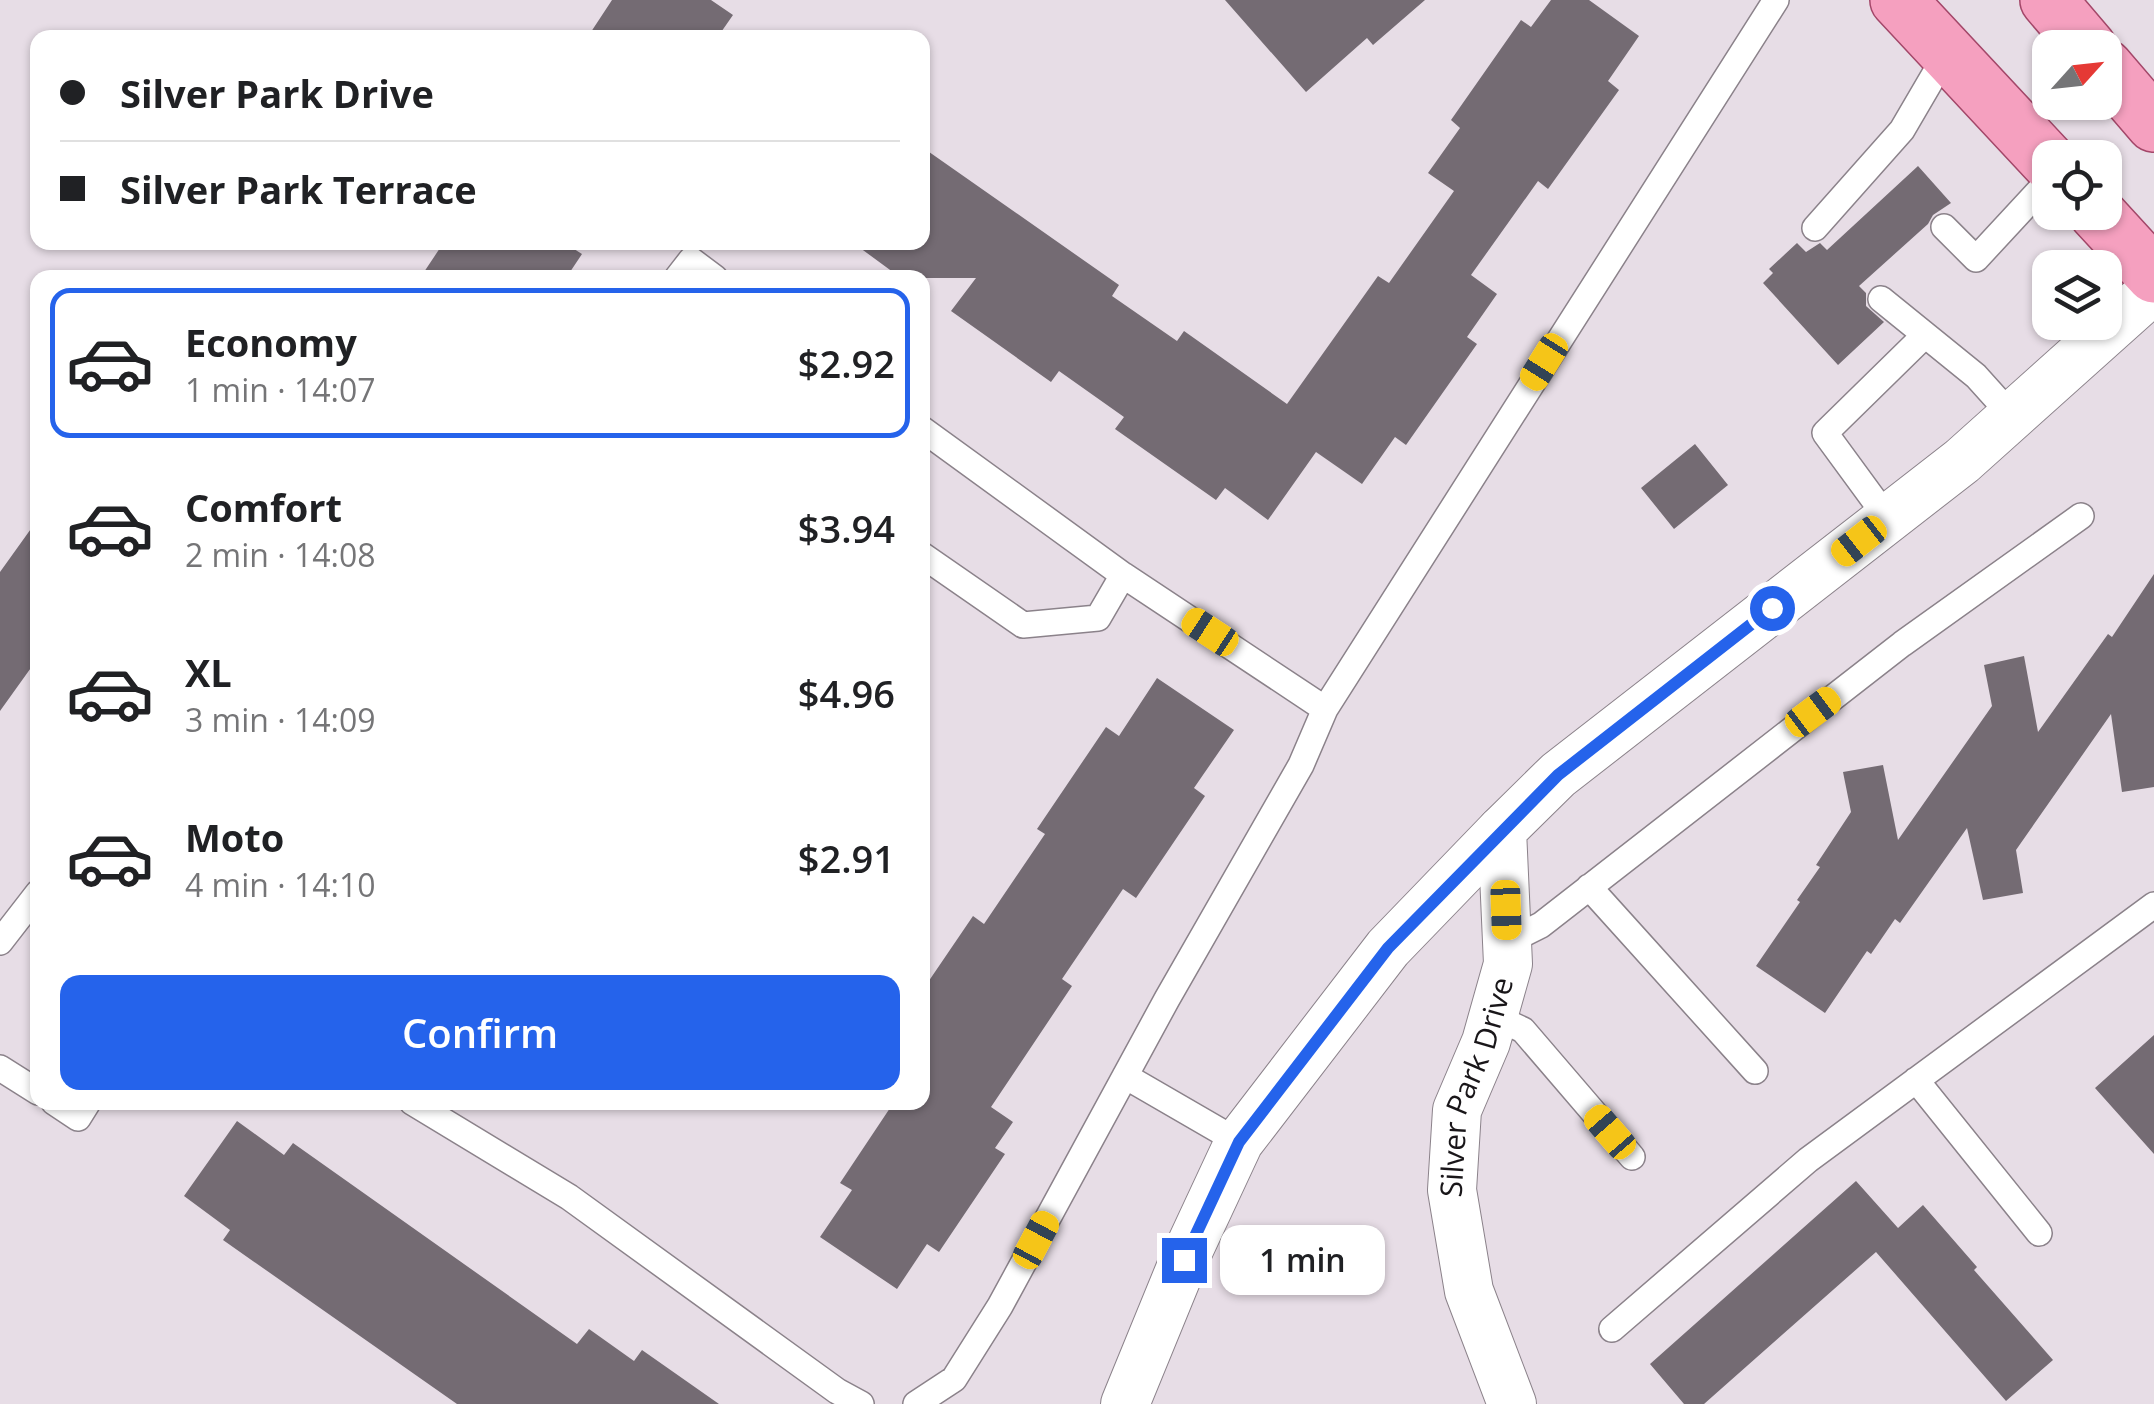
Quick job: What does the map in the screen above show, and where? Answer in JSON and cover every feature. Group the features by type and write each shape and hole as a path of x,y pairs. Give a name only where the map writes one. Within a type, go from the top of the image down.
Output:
{"main road":[{"path":"1898,0 2032,144"},
{"path":"2048,0 2074,30"},
{"path":"2122,86 2154,124"},
{"path":"2113,230 2154,275"}],"street":[{"path":"1125,1404 1184,1260 1239,1142 1388,948 1558,775 1962,461 2154,288"},
{"name":"Silver Park Drive","path":"1502,830 1508,964 1486,1042 1456,1110 1452,1190 1469,1291 1512,1404"}],"lane":[{"path":"916,1404 954,1379 991,1320 1302,764 1324,708 1776,0"},
{"path":"1816,228 1892,157 1902,130 1947,53"},
{"path":"1944,227 1976,259 2032,199"},
{"path":"683,270 691,260 704,270"},
{"path":"1881,299 1976,376 2012,416"},
{"path":"1888,518 1825,433 1925,335"},
{"path":"930,435 1123,575 1324,708"},
{"path":"1507,942 1541,924 1887,655 2082,516"},
{"path":"930,561 1023,625 1098,618 1123,575"},
{"path":"1589,887 1754,1072"},
{"path":"0,942 30,903"},
{"path":"1612,1329 1808,1160 2154,905"},
{"path":"1493,1016 1522,1030 1632,1157"},
{"path":"0,1068 30,1087"},
{"path":"1125,1076 1239,1142"},
{"path":"1916,1080 2040,1233"},
{"path":"425,1110 569,1196 836,1391 861,1404"}],"building":[{"path":"612,0 711,0 733,15 723,30 592,30"},
{"path":"1225,0 1425,0 1373,45 1367,38 1306,92"},
{"path":"1551,0 1589,0 1639,36 1608,81 1619,90 1548,189 1538,181 1471,275 1497,294 1467,337 1477,344 1406,445 1395,437 1362,484 1316,452 1268,520 1225,488 1216,500 1115,429 1124,417 1059,371 1051,382 951,311 976,278 930,278 930,270 890,270 863,250 930,250 930,153 1119,285 1112,296 1177,341 1184,331 1287,404 1378,276 1389,283 1454,191 1428,173 1460,128 1451,120 1521,20 1531,27"},
{"path":"1918,166 1951,203 1933,215 1928,224 1859,286 1866,293 1866,306 1884,322 1838,365 1763,283 1773,273 1769,269 1797,243 1806,252 1820,243 1827,250"},
{"path":"439,250 576,250 582,254 571,270 425,270"},
{"path":"1695,444 1728,485 1674,529 1641,488"},
{"path":"30,530 30,669 0,711 0,572"},
{"path":"2154,574 2154,787 2122,792 2111,714 2016,850 2023,893 1983,900 1967,828 1900,923 1895,919 1871,954 1867,951 1825,1013 1756,966 1800,902 1797,900 1820,867 1816,865 1851,812 1843,772 1883,765 1898,840 1992,706 1984,665 2024,656 2038,732 2108,634 2112,637"},
{"path":"1157,678 1234,730 1194,788 1205,796 1136,898 1123,889 1062,979 1072,986 991,1107 1013,1122 995,1148 1005,1154 939,1252 927,1244 897,1289 820,1237 852,1190 840,1183 889,1110 930,1110 930,979 973,916 984,924 1045,834 1037,829 1106,727 1119,736"},
{"path":"2154,1035 2154,1154 2095,1088"},
{"path":"237,1121 284,1155 293,1143 577,1344 589,1329 634,1361 642,1350 719,1404 457,1404 223,1240 230,1230 184,1196"},
{"path":"1856,1181 1898,1228 1923,1205 2053,1360 2006,1401 1876,1252 1704,1404 1684,1404 1650,1364"}],"route":[{"path":"1184,1260 1239,1142 1388,948 1558,775 1772,608"}]}
